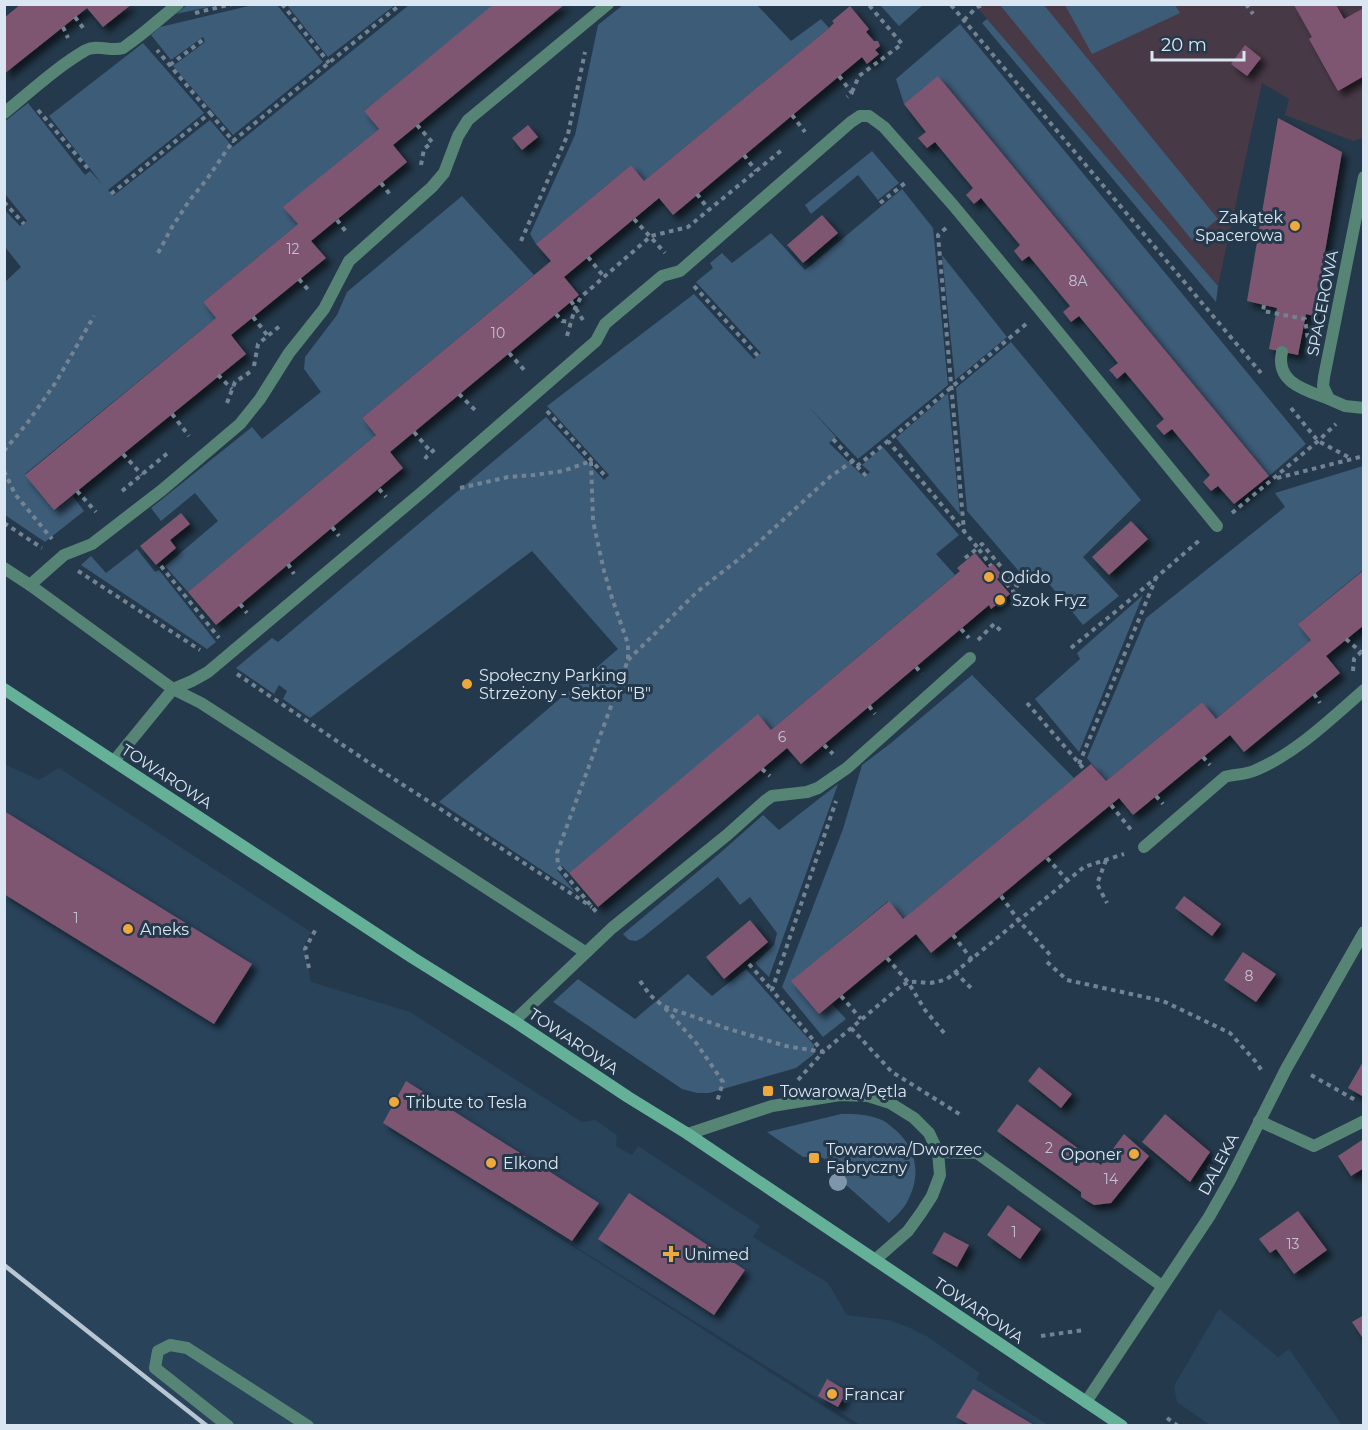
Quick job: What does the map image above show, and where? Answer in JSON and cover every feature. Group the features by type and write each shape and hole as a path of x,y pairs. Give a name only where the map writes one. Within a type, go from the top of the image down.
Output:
{"main road":[{"name":"TOWAROWA","path":"4,689 413,958 688,1134 1122,1425"}],"street":[{"path":"4,112 66,63 89,48 123,48 177,4"},
{"path":"30,585 62,557 92,544 162,490 240,424 264,393 289,353 324,309 349,261 432,187 444,173 458,136 468,120 608,4"},
{"path":"114,762 173,689 208,672 534,396 596,341 612,318 662,276 680,271 860,116 869,116 877,121 922,170 1217,526"},
{"name":"SPACEROWA","path":"1329,399 1323,386 1324,377 1364,177"},
{"path":"1282,352 1281,366 1284,373 1299,387 1345,406 1364,408"},
{"path":"4,568 173,689 201,703 585,952"},
{"path":"514,1021 612,928 727,835 765,801 772,796 807,792 818,788 848,768 970,658"},
{"path":"1144,847 1225,777 1254,771 1296,748 1364,690"},
{"name":"DALEKA","path":"1086,1402 1209,1217 1286,1069 1364,932"},
{"path":"688,1134 795,1102 840,1095 868,1096 890,1102 929,1133 938,1152 940,1176 932,1196 908,1232 876,1259"},
{"path":"1259,1121 1314,1146 1364,1121"},
{"path":"938,1152 977,1153 1162,1286"},
{"path":"228,1425 155,1368 158,1351 170,1345 186,1348 308,1425"}],"path":[{"path":"202,11 232,4"},
{"path":"282,4 329,63"},
{"path":"158,253 189,201 233,141 401,4"},
{"path":"852,93 859,76 902,44 868,4"},
{"path":"964,20 977,7 986,4"},
{"path":"1246,4 1253,14"},
{"path":"951,5 1264,377"},
{"path":"521,241 568,134 592,19"},
{"path":"170,65 204,39"},
{"path":"155,46 233,141"},
{"path":"39,111 90,171"},
{"path":"111,194 210,114"},
{"path":"792,115 805,132"},
{"path":"417,125 432,142"},
{"path":"744,155 756,171"},
{"path":"880,203 922,170"},
{"path":"381,183 397,203"},
{"path":"697,194 709,210"},
{"path":"4,202 24,224"},
{"path":"962,216 938,235 964,532"},
{"path":"634,219 758,356"},
{"path":"337,220 353,240"},
{"path":"588,257 604,277"},
{"path":"300,279 315,298"},
{"path":"1264,305 1263,311 1305,319 1309,346"},
{"path":"857,466 1041,311"},
{"path":"556,314 562,321 571,322"},
{"path":"4,451 56,382 94,316"},
{"path":"253,316 268,336"},
{"path":"509,353 526,372"},
{"path":"218,375 232,389"},
{"path":"459,394 478,413"},
{"path":"534,396 607,478"},
{"path":"1288,404 1318,441 1352,459"},
{"path":"172,414 189,436"},
{"path":"414,432 431,452"},
{"path":"833,439 866,476"},
{"path":"888,441 991,566"},
{"path":"1071,648 1318,441"},
{"path":"123,454 142,475"},
{"path":"1274,479 1364,456"},
{"path":"435,481 453,489 508,477 534,476 562,471 591,461"},
{"path":"591,461 593,520 612,598 628,644 628,660 556,853 558,866 612,928"},
{"path":"628,660 698,591 748,552 831,476 853,461"},
{"path":"4,471 15,494 62,557"},
{"path":"77,491 96,512"},
{"path":"4,523 62,557 377,768 592,907"},
{"path":"965,558 982,544 1017,586 1012,591"},
{"path":"161,566 222,642"},
{"path":"1000,577 1027,608"},
{"path":"1079,764 1157,577"},
{"path":"1346,639 1361,652"},
{"path":"1027,703 1084,769"},
{"path":"772,990 848,768 824,745"},
{"path":"796,1082 823,1052 908,982 927,983 947,979 1084,867 1144,847 1111,805"},
{"path":"1047,858 1068,881"},
{"path":"1106,860 1097,884 1107,903"},
{"path":"1001,896 1019,921 1052,957"},
{"path":"309,968 305,948 316,927"},
{"path":"953,935 972,960"},
{"path":"887,958 908,982 925,1010 945,1034"},
{"path":"1047,962 1067,980 1163,1000 1230,1033 1262,1072"},
{"path":"749,964 823,1052"},
{"path":"955,972 974,991"},
{"path":"640,981 650,995 697,1044 723,1082 716,1103"},
{"path":"841,996 861,1019"},
{"path":"663,1006 786,1046 823,1052"},
{"path":"851,1028 892,1072 961,1115"},
{"path":"1311,1075 1364,1105"},
{"path":"1041,1336 1084,1330"},
{"path":"1167,1418 1178,1425"}],"shaded area":[{"path":"187,4 218,5 176,14"},
{"path":"257,4 277,5 323,62 233,135 173,66 205,42 203,37 171,60 151,35 160,27"},
{"path":"287,5 395,5 328,57"},
{"path":"409,5 494,5 364,111 379,129 284,207 298,224 203,302 216,318 25,474 72,495 84,511 45,542 5,515 5,282 21,267 5,247 4,209 20,226 27,221 5,194 4,122 28,103 85,175 90,171 102,184 49,116 143,43 204,113 108,190 113,196 210,120 233,147"},
{"path":"623,5 757,5 791,41 821,19 829,28 644,181 631,165 536,244 530,234 575,135 598,25"},
{"path":"880,5 923,5 899,26"},
{"path":"975,5 1363,5 1363,138 1353,141 1285,115 1289,99 1262,83 1218,286"},
{"path":"1000,5 1044,5 1218,219 1192,240"},
{"path":"1065,5 1175,5 1180,13 1092,54"},
{"path":"987,19 1218,286 1216,302 982,23"},
{"path":"960,24 1306,444 1269,476 939,77 904,104 896,79"},
{"path":"872,151 899,183 878,200 858,175 811,214 805,205"},
{"path":"902,189 933,228 948,385 858,459 808,406 836,437 829,443 864,477 870,472 862,465 883,447 959,535 936,554 955,575 771,730 758,715 569,873 562,866 557,870 575,892 439,802 618,649 532,551 310,718 283,699 287,691 279,685 274,694 236,668 272,638 278,642 546,417 604,480 609,475 547,406 694,294 754,359 761,353 696,282 713,268 710,263 722,253 732,263 771,233 805,270"},
{"path":"462,196 534,275 362,418 376,435 188,592 165,566 218,521 195,493 161,521 151,508 252,427 262,439 321,392 304,369 305,357 337,315 347,292"},
{"path":"942,255 1007,337 955,380"},
{"path":"1011,342 1141,500 1083,557 1119,596 1083,625 1041,574 1028,582 967,511 956,388"},
{"path":"948,393 960,515 896,438"},
{"path":"1363,466 1363,570 1299,623 1311,640 1216,719 1202,702 1106,781 1087,758 1146,618 1285,507 1275,493"},
{"path":"137,549 155,572 159,570 216,642 207,649 81,565 91,556 106,573"},
{"path":"1143,595 1079,752 1035,699 1080,659 1077,653"},
{"path":"972,675 1074,778 903,919 888,901 792,981 819,1014 832,1004 846,1019 823,1037 782,987 843,829 862,765"},
{"path":"4,764 39,780 59,768 311,932 304,945 311,982 410,1012 582,1122 595,1120 617,1135 616,1146 632,1155 638,1146 760,1226 753,1237 828,1283 847,1315 888,1320 928,1337 980,1373 976,1379 1048,1425 860,1425 474,1183 853,1425 5,1425"},
{"path":"838,784 769,977 755,963 774,945 777,933 750,897 740,905 718,877 642,938 636,941 629,940 623,934 763,815 779,830"},
{"path":"746,969 814,1045 814,1054 796,1068 709,1093 682,1089 553,1002 578,979 635,1019 688,974 712,996"},
{"path":"841,1114 867,1115 882,1120 901,1135 911,1151 915,1169 913,1189 905,1205 889,1223 845,1184 842,1170 821,1157 803,1157 767,1132"},
{"path":"1219,1309 1278,1357 1289,1349 1342,1425 1210,1425 1177,1402 1174,1386"}],"building":[{"path":"21,4 132,4 103,27 87,8 4,74 4,18"},
{"path":"494,4 565,4 393,145 407,162 311,241 326,258 231,335 246,354 54,510 25,475 216,318 203,302 298,224 283,207 379,129 364,111"},
{"path":"1294,5 1336,5 1344,19 1364,8 1364,76 1338,91 1309,39 1312,37"},
{"path":"850,6 869,29 866,32 874,41 878,41 880,46 875,50 879,54 867,64 862,57 673,215 659,198 564,277 579,295 390,452 403,468 216,625 188,592 376,435 362,418 551,261 536,244 631,165 644,181 829,28 834,23 832,21"},
{"path":"1245,45 1261,58 1247,76 1231,64"},
{"path":"938,76 1269,476 1234,504 1218,486 1211,491 1203,482 1210,475 1172,429 1164,435 1156,426 1164,419 1125,372 1117,379 1109,370 1118,363 1079,316 1071,322 1063,312 1070,306 1029,256 1022,261 1014,251 1020,245 981,198 974,204 966,195 973,188 935,142 927,148 918,138 926,132 904,104"},
{"name":"Zakątek Spacerowa","path":"1278,118 1342,152 1314,316 1306,314 1298,355 1269,349 1277,308 1247,301"},
{"path":"528,125 538,137 522,150 512,138"},
{"path":"822,215 838,233 803,263 787,245"},
{"path":"181,513 190,524 170,540 176,548 156,565 140,546"},
{"path":"1131,521 1148,539 1109,575 1092,557"},
{"path":"975,553 988,568 993,564 1002,575 997,579 1010,594 991,609 989,605 801,764 787,748 598,907 569,873 758,714 771,730 960,571 957,568"},
{"path":"1364,570 1364,625 1326,656 1340,673 1244,752 1230,735 1133,815 1119,798 931,953 916,934 819,1014 791,981 889,901 903,919 1091,764 1106,781 1202,702 1216,719 1311,640 1298,624"},
{"name":"Aneks","path":"4,811 252,964 214,1024 4,894"},
{"path":"1184,896 1221,924 1212,936 1175,908"},
{"path":"750,920 768,942 724,979 706,957"},
{"path":"1243,952 1276,974 1256,1002 1224,980"},
{"path":"1364,1060 1364,1097 1348,1088"},
{"path":"1039,1067 1072,1094 1061,1108 1028,1081"},
{"name":"Elkond","path":"406,1081 599,1203 572,1241 383,1123"},
{"path":"1017,1104 1101,1165 1124,1134 1149,1156 1111,1203 1094,1205 1081,1197 1081,1192 997,1131"},
{"path":"1165,1114 1210,1152 1190,1182 1142,1142"},
{"path":"1362,1140 1364,1168 1351,1176 1338,1156"},
{"name":"Unimed","path":"629,1193 745,1270 714,1315 598,1239"},
{"path":"1008,1205 1041,1229 1020,1259 987,1235"},
{"path":"1298,1211 1327,1250 1294,1274 1276,1249 1270,1253 1259,1239"},
{"path":"944,1232 969,1245 957,1267 932,1253"},
{"path":"1364,1315 1364,1340 1352,1322"},
{"name":"Francar","path":"827,1379 847,1391 838,1407 818,1396"},
{"path":"973,1389 1034,1425 970,1425 956,1417"}],"railway":[{"path":"4,1265 207,1426"}],"place":[{"name":"Zakątek Spacerowa","path":"1295,226"},
{"name":"Odido","path":"989,577"},
{"name":"Szok Fryz","path":"1000,600"},
{"name":"Społeczny Parking Strzeżony - Sektor \"B\"","path":"467,684"},
{"name":"Aneks","path":"128,929"},
{"name":"Towarowa/Pętla","path":"768,1091"},
{"name":"Tribute to Tesla","path":"394,1102"},
{"name":"Oponer","path":"1134,1154"},
{"name":"Towarowa/Dworzec Fabryczny","path":"814,1158"},
{"name":"Elkond","path":"491,1163"},
{"name":"Unimed","path":"671,1254"},
{"name":"Francar","path":"832,1394"}]}
